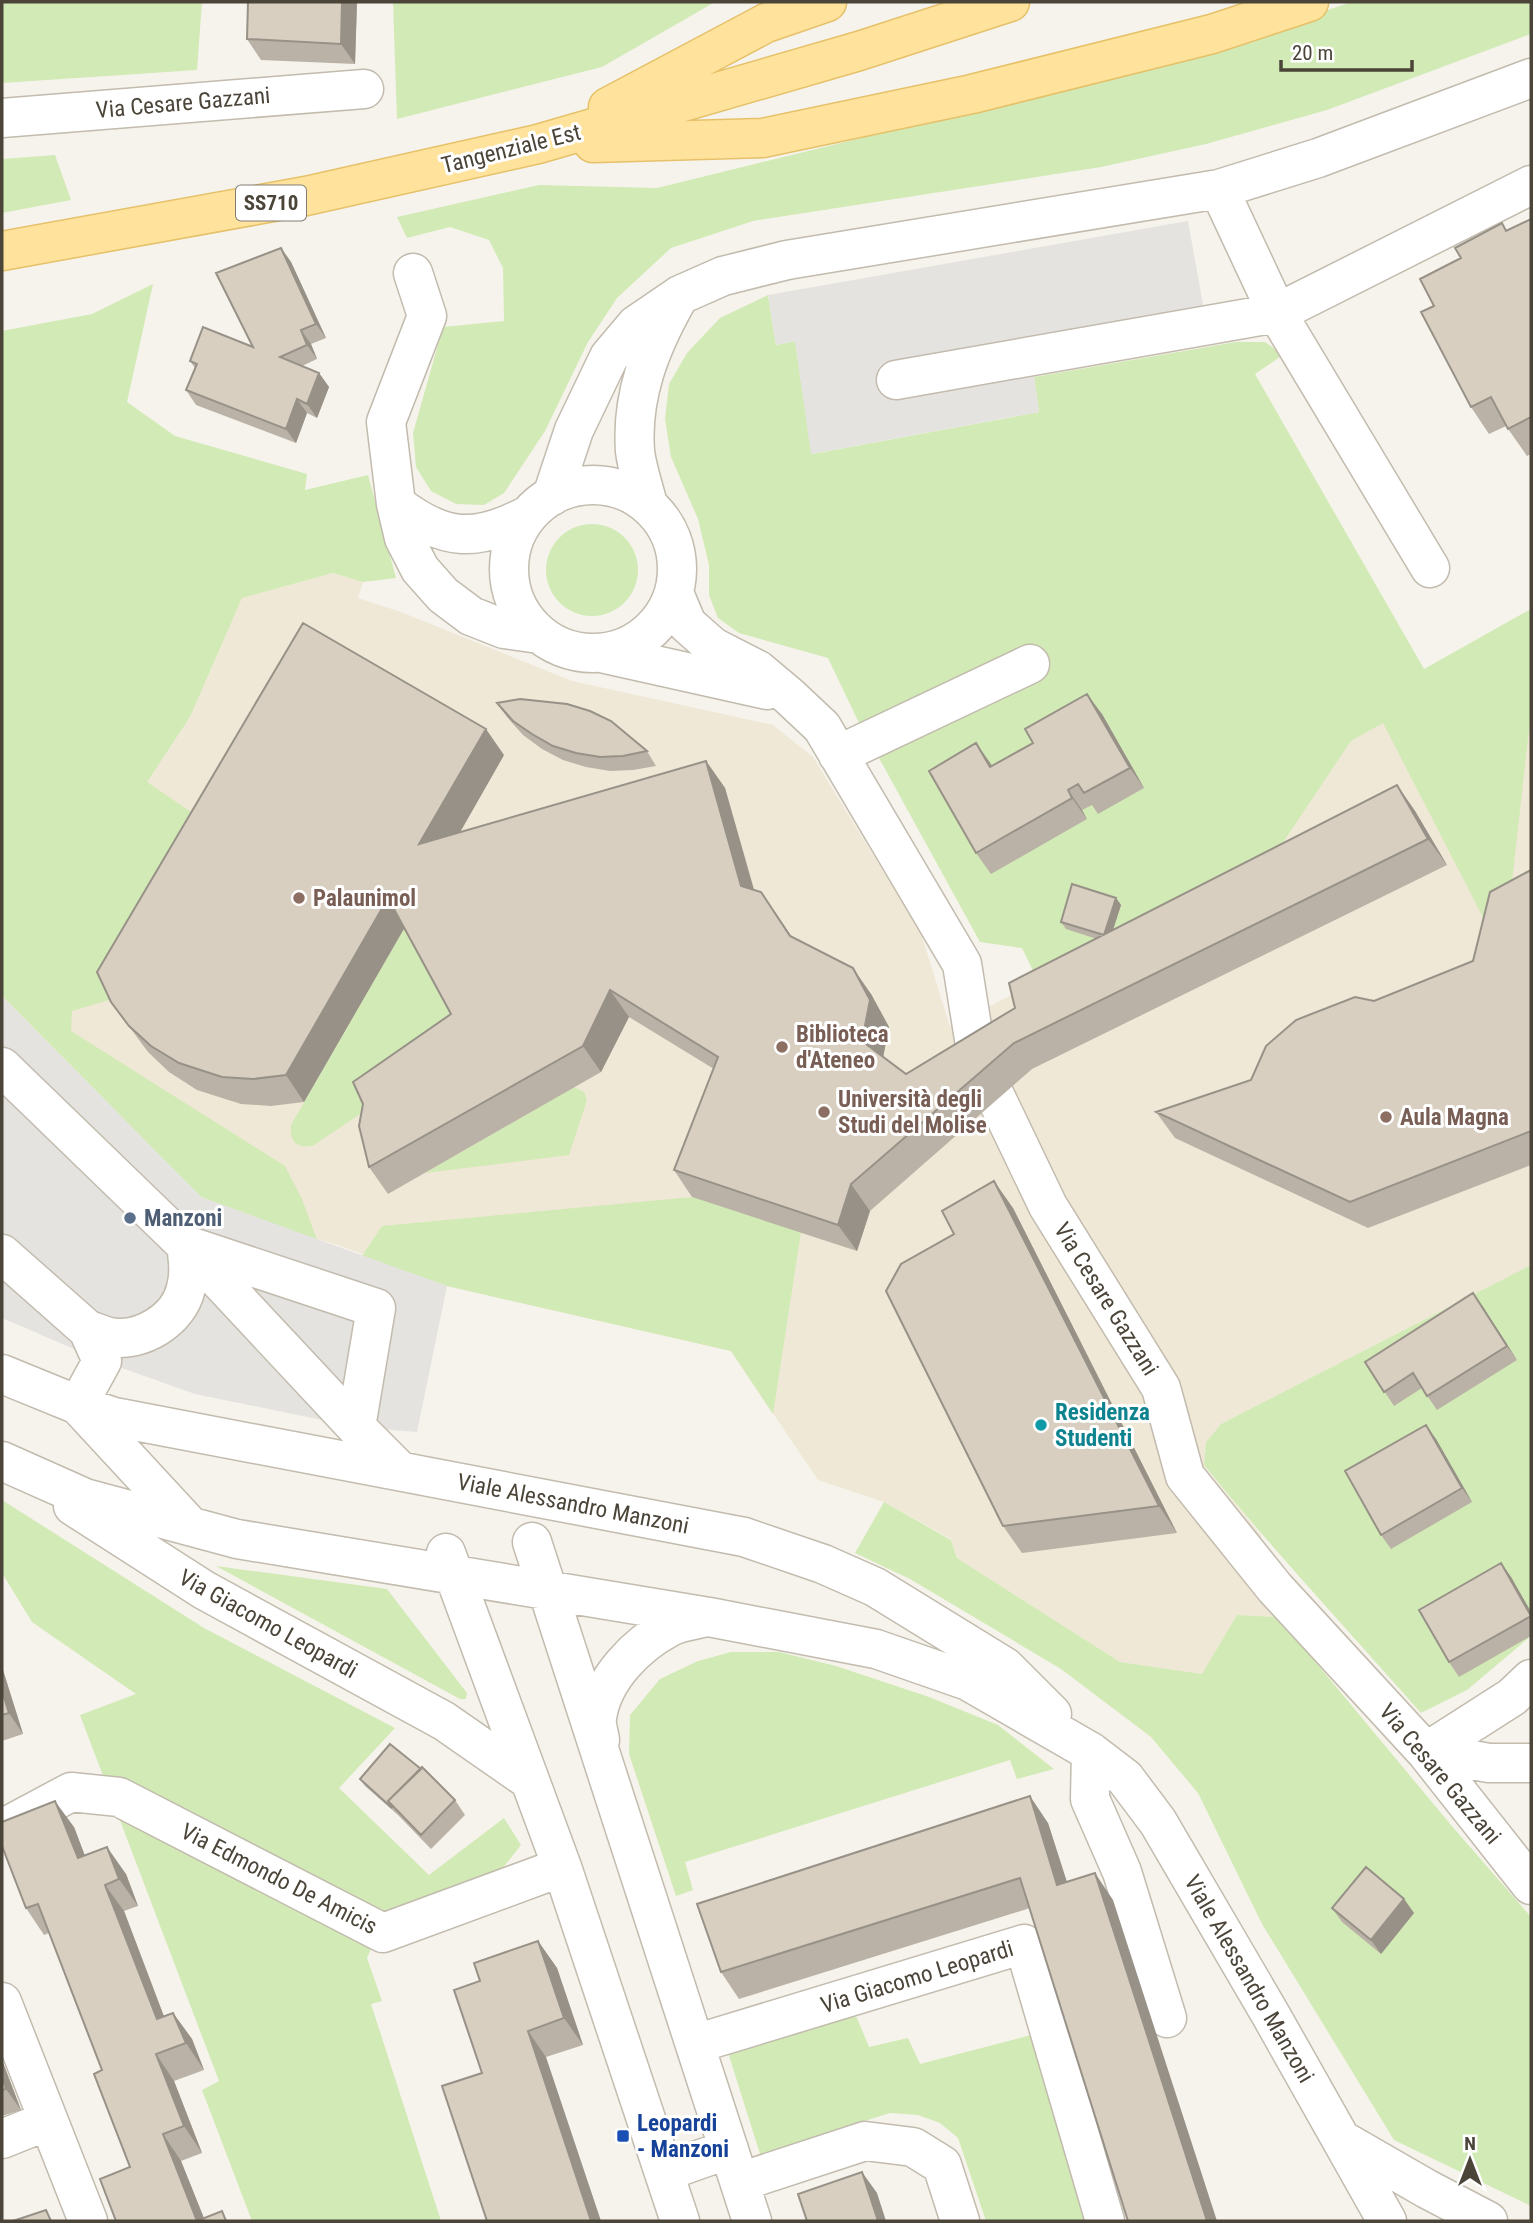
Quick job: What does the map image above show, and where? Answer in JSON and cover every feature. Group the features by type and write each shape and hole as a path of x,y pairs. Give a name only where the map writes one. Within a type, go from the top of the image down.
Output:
{"main road":[{"path":"538,144 766,23 827,2"},
{"name":"Tangenziale Est","path":"2,251 306,196 538,144 859,51 1010,2"},
{"path":"538,144 763,138 972,94 1212,34 1309,2"}],"street":[{"path":"396,505 418,522 445,532 474,534 503,529 540,505 576,487 601,485 626,492 648,505 664,524 674,545 677,569 674,593 664,616 647,634 625,648 601,653 578,653 557,646 539,634 521,614 510,590 508,563 514,537 540,505 608,357 636,325 680,295 723,276 787,260 1219,189 1318,158 1531,78"},
{"name":"Via Cesare Gazzani","path":"2,118 364,89"},
{"path":"896,380 1277,313 1531,184"},
{"path":"1219,189 1277,313 1430,568"},
{"path":"414,273 427,316 387,422 396,505 404,538 420,569 443,595 471,616 504,629 539,634"},
{"path":"648,505 636,454 634,414 642,377 656,337 680,295"},
{"name":"Via Cesare Gazzani","path":"674,593 687,624 713,647 758,670 822,727 962,964 977,1058 1048,1206 1161,1388 1185,1476 1275,1588 1426,1752 1531,1885"},
{"path":"601,653 789,696"},
{"path":"838,755 1030,664"},
{"path":"2,1067 186,1245 400,1471"},
{"path":"88,1330 111,1337 135,1336 157,1328 174,1312 186,1292 190,1268 186,1245"},
{"path":"186,1245 376,1308 356,1427"},
{"path":"2,1254 88,1330 102,1361 78,1405 190,1526"},
{"name":"Viale Alessandro Manzoni","path":"2,1374 114,1417 744,1537 823,1564 875,1587 1005,1667 1091,1752 1125,1778 1158,1822 1387,2221"},
{"name":"Viale Alessandro Manzoni","path":"5,1463 85,1499 237,1539 454,1547 546,1589 709,1616 876,1649 968,1681 1091,1752"},
{"name":"Via Giacomo Leopardi","path":"5,1463 204,1590 444,1721 529,1780"},
{"path":"680,2221 562,1867 529,1780 454,1547 464,1495 479,1490 496,1490 512,1496 525,1508 531,1524 532,1542 546,1589 752,2221"},
{"path":"454,1547 497,1578 513,1571 525,1559 532,1542"},
{"name":"Viale Alessandro Manzoni","path":"601,1756 597,1718 606,1690 621,1665 671,1626 709,1616"},
{"path":"1426,1752 1512,1697 1531,1679"},
{"path":"1091,1752 1090,1799 1122,1872 1167,2018"},
{"path":"1426,1752 1489,1763 1531,1763"},
{"name":"Via Edmondo De Amicis","path":"2,1829 71,1792 119,1797 383,1933 562,1867"},
{"name":"Via Giacomo Leopardi","path":"695,2044 1024,1944 1105,2221"},
{"path":"2,2002 88,2221"},
{"path":"2,2139 47,2120"},
{"path":"1340,2139 1488,2221"},
{"path":"664,2172 734,2166 865,2141 913,2147 942,2165 960,2221"}],"shaded area":[{"path":"1188,221 1204,310 1029,340 1039,412 811,454 795,341 776,345 768,295"},
{"name":"Università degli Studi del Molise","path":"333,573 363,582 358,598 401,612 572,681 773,725 813,757 921,933 950,1027 1272,859 1351,741 1531,638 1531,1265 1221,1424 1206,1442 1204,1466 1262,1536 1235,1560 1278,1617 1237,1615 1203,1675 1120,1662 957,1558 951,1539 884,1502 818,1480 731,1351 447,1286 316,1239 2,996 190,717 242,598"},
{"name":"Manzoni","path":"2,996 201,1197 447,1286 417,1432 356,1427 195,1394 102,1361 2,1318"}],"green space":[{"path":"2,2 202,2 197,70 2,83"},
{"path":"393,2 715,2 602,67 397,119"},
{"path":"1352,2 1531,2 1531,34 1327,110 1206,144 1101,167 753,221 671,248 617,298 588,342 545,431 504,493 484,505 456,504 431,491 416,467 413,433 443,327 504,321 503,268 489,240 450,227 407,238 397,217 539,185 657,188 1152,67"},
{"path":"55,155 71,200 2,213 2,159"},
{"path":"153,284 127,402 175,436 307,474 305,490 368,475 396,578 363,582 333,573 242,598 190,717 147,782 216,829 116,998 72,1011 71,1031 285,1166 302,1199 317,1240 201,1197 2,996 2,331 92,314"},
{"path":"768,295 776,345 795,341 812,454 1039,412 1034,377 1236,342 1265,342 1283,355 1255,374 1424,669 1531,609 1531,712 1508,918 1489,929 1383,723 1351,741 1272,859 1038,981 1022,948 980,942 879,758 892,746 878,714 859,723 828,658 739,633 718,618 709,595 709,565 698,519 671,457 665,419 669,384 687,353 720,318"},
{"path":"592,524 609,528 624,538 634,553 638,570 634,587 624,602 609,612 592,616 575,612 560,602 550,587 546,570 550,553 560,538 575,528"},
{"path":"406,925 469,1041 314,1145 299,1145 293,1140 291,1125"},
{"path":"574,1087 584,1092 587,1100 569,1155 425,1173"},
{"path":"692,1197 801,1232 773,1414 731,1351 447,1286 362,1256 382,1226"},
{"path":"1531,1265 1531,1636 1467,1690 1421,1713 1204,1465 1206,1442 1221,1424"},
{"path":"2,1500 204,1628 395,1728 339,1788 429,1875 504,1818 521,1845 498,1874 386,1913 367,1958 382,2001 371,2004 441,2221 252,2221 202,2090 219,2081 80,1715 136,1694 32,1622 2,1573"},
{"path":"884,1502 951,1540 957,1558 1120,1662 1202,1674 1237,1615 1278,1617 1531,1917 1531,2206 1394,2140 1262,1924 1198,1793 1151,1737 1061,1669 910,1579 855,1553"},
{"path":"216,1566 387,1589 467,1693 466,1699 460,1699"},
{"path":"731,1652 779,1652 836,1666 929,1697 998,1725 1054,1769 1017,1779 1010,1760 685,1862 693,1890 676,1896 629,1754 630,1715 660,1679 698,1661"},
{"path":"849,2013 857,2018 869,2047 908,2038 920,2064 1031,2035 1091,2221 986,2221 958,2138 940,2123 918,2115 890,2113 760,2154 726,2046"}],"building":[{"path":"248,2 342,2 341,44 247,39"},
{"path":"1531,219 1531,417 1508,429 1491,397 1471,407 1421,312 1434,306 1420,279 1461,258 1455,248 1502,223 1506,231"},
{"path":"281,248 316,324 301,330 307,345 280,357 319,373 307,404 297,399 286,429 186,390 197,364 190,361 203,327 253,347 216,273"},
{"path":"303,623 486,729 419,844 706,761 741,886 761,892 790,936 853,968 870,1000 862,1041 906,1074 1015,1008 1009,983 1397,785 1428,839 1014,1043 851,1184 838,1225 674,1170 718,1057 610,990 583,1046 369,1167 359,1126 363,1104 353,1082 451,1014 388,898 286,1075 253,1079 222,1077 179,1063 151,1046 129,1026 111,1002 97,972"},
{"path":"1087,694 1130,768 1084,793 1078,784 1068,790 1072,798 976,853 929,771 976,743 990,767 1033,743 1025,729"},
{"path":"520,699 567,704 590,711 611,721 647,751 600,757 553,746 513,721 497,703"},
{"name":"Aula Magna","path":"1531,870 1531,1131 1350,1202 1156,1112 1251,1080 1266,1046 1296,1020 1355,997 1374,1001 1473,961 1490,892"},
{"path":"1072,884 1116,898 1104,935 1061,922"},
{"name":"Residenza Studenti","path":"994,1181 1159,1506 1003,1526 886,1291 901,1264 954,1234 942,1211"},
{"path":"1473,1293 1507,1346 1427,1396 1413,1373 1384,1392 1365,1362"},
{"path":"1426,1425 1462,1488 1381,1535 1345,1471"},
{"path":"1501,1563 1531,1616 1449,1662 1419,1610"},
{"path":"2,1691 9,1713 2,1715"},
{"path":"390,1744 421,1769 388,1801 392,1808 360,1779"},
{"path":"422,1767 455,1800 421,1835 388,1801"},
{"path":"1030,1796 1057,1885 1095,1873 1207,2221 1128,2221 1020,1878 721,1972 697,1904"},
{"path":"55,1801 78,1858 107,1847 119,1879 105,1885 157,2019 173,2013 186,2043 156,2054 184,2126 163,2134 197,2221 116,2221 100,2179 130,2167 94,2074 102,2070 38,1904 26,1908 2,1846 2,1822"},
{"path":"1366,1867 1404,1899 1371,1940 1332,1908"},
{"path":"538,1941 564,2018 528,2031 591,2221 487,2221 442,2086 482,2073 454,1990 480,1981 474,1963"},
{"path":"862,2172 878,2221 807,2221 798,2194"},
{"path":"46,2210 51,2221 13,2221"},
{"path":"222,2211 226,2221 197,2221"}],"place":[{"name":"Palaunimol","path":"299,898"},
{"name":"Biblioteca d'Ateneo","path":"782,1047"},
{"name":"Università degli Studi del Molise","path":"824,1112"},
{"name":"Aula Magna","path":"1386,1117"},
{"name":"Manzoni","path":"130,1218"},
{"name":"Residenza Studenti","path":"1041,1425"},
{"name":"Leopardi - Manzoni","path":"623,2136"}]}
